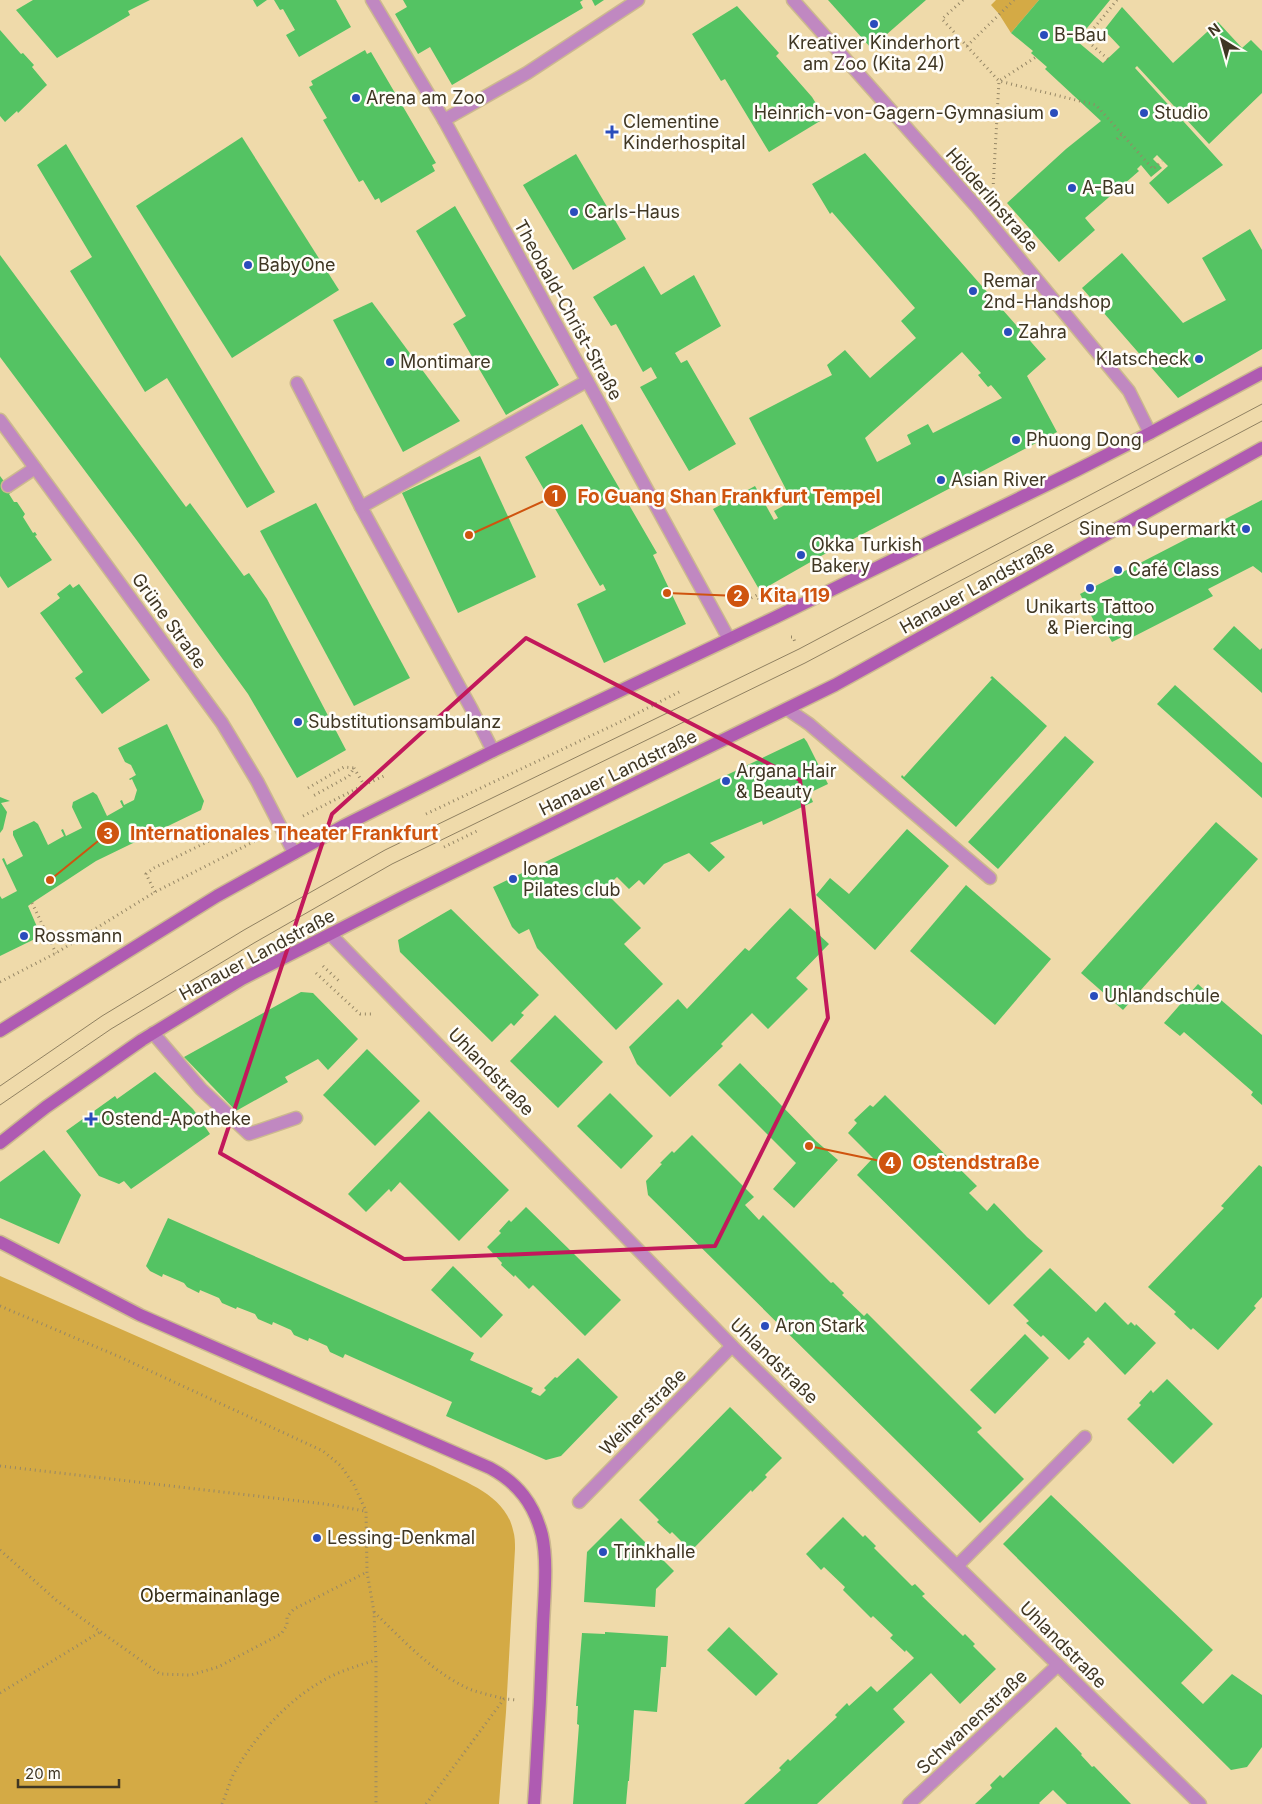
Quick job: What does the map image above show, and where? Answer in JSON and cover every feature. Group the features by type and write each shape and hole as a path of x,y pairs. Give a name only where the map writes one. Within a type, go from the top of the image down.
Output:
{"main road":[{"path":"0,1031 217,896 345,825 493,751 729,640 1150,433 1262,373"},
{"name":"Hanauer Landstraße","path":"0,1143 46,1107 153,1033 242,979 405,896 835,685 1262,448"},
{"path":"0,1242 140,1315 490,1468 517,1486 527,1498 534,1513 542,1535 544,1551 541,1702 534,1804"}],"street":[{"name":"Theobald-Christ-Straße","path":"372,0 444,120 729,640"},
{"path":"444,120 527,73 638,0"},
{"name":"Hölderlinstraße","path":"793,0 976,206 1128,391 1150,433"},
{"path":"362,507 587,381"},
{"path":"297,383 493,751"},
{"name":"Grüne Straße","path":"0,420 222,723 257,781 294,853"},
{"path":"8,486 35,468"},
{"path":"787,709 809,724 990,878"},
{"name":"Uhlandstraße","path":"331,935 732,1346 958,1565 1200,1804"},
{"path":"153,1033 201,1089 249,1134 296,1118"},
{"name":"Weiherstraße","path":"579,1502 732,1346"},
{"path":"958,1565 1085,1437"},
{"name":"Schwanenstraße","path":"910,1804 1058,1665"}],"path":[{"path":"963,0 942,19 999,81 1096,105 1154,169 1162,161"},
{"path":"968,46 1014,0"},
{"path":"1108,59 1086,39 1116,0"},
{"path":"999,81 1036,57"},
{"path":"976,206 993,190 999,81"},
{"path":"1117,139 1122,134"},
{"path":"437,809 687,688"},
{"path":"308,788 344,767 354,768 349,776 313,796"},
{"path":"0,982 56,953 155,892 146,874 154,868 209,841"},
{"path":"32,903 56,953"},
{"path":"316,973 360,1014"},
{"path":"0,1306 120,1357 323,1451 341,1466 354,1485 366,1511 367,1572 374,1612 376,1660 376,1804"},
{"path":"0,1466 324,1504 366,1511"},
{"path":"0,1550 56,1600 160,1674 191,1675 218,1667 281,1634 287,1625 287,1617 294,1609 367,1572"},
{"path":"374,1612 424,1660 444,1675 468,1688 504,1699 541,1702"},
{"path":"0,1692 100,1632"},
{"path":"222,1804 233,1776 257,1739 284,1710 319,1682 356,1666 376,1660"},
{"path":"426,1804 504,1699"}],"highlighted area":[{"path":"526,638 800,780 828,1018 715,1246 404,1259 220,1153 332,814"}],"green space":[{"path":"996,0 1039,0 1011,33 991,5"},
{"name":"Obermainanlage","path":"0,1276 435,1467 482,1491 502,1507 509,1518 513,1530 515,1549 499,1804 0,1804"}],"building":[{"path":"33,0 150,0 128,11 130,15 57,58 16,10"},
{"path":"253,0 267,0 257,7"},
{"path":"274,0 336,0 351,27 299,57 286,35 295,30 283,9 280,10"},
{"path":"403,0 583,0 580,2 583,8 452,85 430,47 418,54 395,14 407,7"},
{"path":"592,0 604,0 595,6"},
{"name":"Kreativer Kinderhort am Zoo (Kita 24)","path":"828,0 926,0 871,48"},
{"path":"1039,0 1110,0 1083,33 1078,29 1072,37 1103,63 1120,47 1104,30 1122,7 1173,63 1218,22 1242,48 1251,40 1262,51 1262,93 1209,144 1137,66 1135,68 1223,165 1168,204 1149,183 1168,166 1157,155 1153,159 1162,168 1151,177 1141,165 1137,169 1139,171 1085,218 1095,230 1059,262 1007,203 1066,149 1101,121 1045,69 1047,67 1031,53 1033,51 1011,33"},
{"path":"737,6 779,53 776,56 812,97 825,118 769,152 725,79 721,81 692,34"},
{"path":"0,30 21,54 23,53 34,65 32,67 47,85 18,113 17,111 5,122 0,116"},
{"path":"365,50 367,54 371,52 436,163 432,165 435,171 381,203 379,198 375,200 363,180 359,182 323,120 327,118 309,87 313,85 311,81"},
{"name":"BabyOne","path":"242,137 339,290 232,358 136,206"},
{"path":"66,144 275,492 247,508 167,378 145,392 70,271 92,257 37,165"},
{"path":"865,153 1046,359 1027,376 1057,432 821,556 760,591 713,509 755,486 774,520 778,518 774,511 792,501 749,418 832,375 827,365 845,350 870,378 916,338 901,321 915,308 832,212 830,214 812,184","holes":["962,352 981,373 978,375 988,387 991,385 1002,398 933,433 928,424 907,435 911,444 877,462 865,438"]},
{"name":"Carls-Haus","path":"576,154 626,239 573,270 523,185"},
{"path":"455,206 559,385 506,415 453,324 466,316 416,231"},
{"path":"1250,229 1262,250 1262,349 1178,398 1082,288 1122,253 1183,323 1226,300 1202,258"},
{"path":"0,255 186,507 190,503 244,576 249,573 267,599 346,750 297,778 248,694 0,357"},
{"path":"644,266 661,295 694,275 721,326 675,353 681,363 687,360 736,444 689,471 640,387 657,378 651,367 643,372 616,324 611,326 593,297"},
{"path":"372,302 460,421 403,452 333,320"},
{"path":"582,424 657,553 653,555 686,624 604,663 577,604 606,590 603,584 600,586 525,457"},
{"path":"480,456 536,577 458,613 402,493"},
{"path":"0,476 12,492 9,494 14,502 17,502 25,514 23,517 33,533 35,532 37,535 35,536 52,560 8,588 0,576"},
{"path":"1262,500 1262,573 1253,566 1208,589 1213,596 1127,640 1124,636 1112,642 1103,627 1098,629 1080,594"},
{"path":"316,503 410,678 354,706 260,531"},
{"path":"70,584 73,588 79,584 150,680 102,714 75,678 83,672 40,613 60,598 57,594"},
{"path":"1234,626 1260,650 1262,648 1262,693 1213,649"},
{"path":"992,676 1047,726 956,827 901,777 902,775 904,777 992,679 990,678"},
{"path":"1175,685 1262,763 1262,798 1157,704"},
{"path":"167,724 204,801 201,810 96,861 32,903 28,906 41,936 0,956 0,896 2,899 17,891 2,859 4,858 7,865 23,856 13,831 34,821 38,824 48,845 64,836 61,830 63,829 66,836 82,828 72,807 73,802 93,792 97,795 107,816 123,807 120,801 122,800 124,805 134,800 137,790 132,779 129,779 136,775 131,765 125,762 118,748"},
{"path":"1065,736 1094,762 998,869 968,842"},
{"path":"804,738 828,784 809,793 813,802 763,825 762,821 710,843 725,857 709,872 689,853 664,864 644,885 639,880 629,889 617,877 603,890 641,928 624,944 663,984 616,1030 537,948 529,929 519,934 512,927 493,887"},
{"path":"0,797 10,801 1,803 7,812 3,829 0,833"},
{"path":"1216,822 1258,859 1123,1010 1081,973"},
{"path":"907,829 949,866 875,950 816,895 830,878 849,894"},
{"path":"966,885 1051,959 995,1025 910,951"},
{"path":"790,908 829,944 796,978 808,989 768,1029 752,1013 721,1044 723,1046 670,1097 637,1064 629,1047 678,999 687,1009 745,948 749,951"},
{"path":"451,909 539,995 521,1013 524,1015 514,1026 511,1023 492,1042 400,952 398,940"},
{"path":"1198,984 1212,997 1214,994 1262,1035 1262,1105 1251,1095 1253,1092 1184,1032 1180,1036 1164,1023"},
{"path":"301,992 313,993 358,1039 328,1070 318,1059 285,1077 288,1082 236,1111 184,1057"},
{"path":"555,1015 603,1062 558,1108 510,1061"},
{"path":"367,1049 420,1101 375,1146 323,1095"},
{"path":"740,1063 816,1141 838,1160 794,1208 773,1189 796,1163 718,1085"},
{"path":"155,1072 193,1109 210,1134 131,1189 124,1181 119,1184 99,1176 66,1131 115,1096 117,1099"},
{"path":"610,1093 653,1136 621,1169 577,1126"},
{"path":"885,1095 977,1186 969,1193 987,1211 994,1203 1043,1251 989,1305 857,1175 873,1158 848,1133 857,1123 854,1120 870,1105 873,1107"},
{"path":"429,1111 509,1190 459,1241 400,1182 391,1192 389,1189 366,1212 348,1194"},
{"path":"692,1135 754,1197 745,1205 759,1220 763,1215 831,1283 833,1282 844,1293 842,1295 864,1316 867,1313 982,1428 977,1432 1024,1479 980,1523 648,1195 646,1181 672,1151 674,1153"},
{"path":"44,1150 81,1195 59,1244 0,1218 0,1182"},
{"path":"1259,1165 1262,1167 1262,1297 1254,1306 1256,1308 1218,1350 1193,1328 1191,1330 1174,1314 1176,1312 1148,1287 1224,1208 1221,1206"},
{"path":"526,1207 621,1300 585,1336 533,1285 529,1289 515,1275 514,1277 501,1265 502,1263 487,1247 501,1233 499,1231 509,1220 511,1222"},
{"path":"168,1218 474,1353 470,1360 533,1388 531,1392 540,1396 546,1390 544,1388 555,1377 557,1378 578,1358 618,1397 561,1456 546,1460 446,1416 452,1402 345,1354 343,1358 330,1352 327,1346 309,1338 308,1341 294,1335 291,1330 273,1322 272,1325 258,1319 255,1314 222,1303 219,1298 200,1290 199,1293 187,1287 184,1283 163,1274 162,1277 150,1271 146,1266"},
{"path":"453,1266 503,1315 481,1338 431,1290"},
{"path":"1050,1268 1096,1312 1105,1302 1128,1325 1131,1322 1135,1326 1136,1324 1156,1343 1125,1375 1088,1337 1083,1342 1085,1344 1069,1360 1043,1335 1041,1337 1026,1323 1029,1321 1013,1305"},
{"path":"1025,1334 1049,1358 995,1414 970,1390"},
{"path":"1167,1379 1213,1424 1173,1464 1127,1419 1141,1405 1139,1403 1151,1390 1153,1393"},
{"path":"730,1407 782,1458 765,1475 767,1477 752,1492 751,1490 691,1551 672,1532 670,1534 657,1522 659,1520 639,1500"},
{"path":"1051,1495 1213,1650 1181,1683 1203,1704 1232,1674 1262,1695 1262,1747 1247,1767 1231,1770 1003,1544"},
{"path":"843,1517 863,1537 865,1535 876,1546 874,1548 912,1586 915,1584 925,1594 922,1596 963,1636 965,1634 975,1644 973,1646 996,1669 960,1704 931,1673 893,1709 905,1722 817,1804 744,1804 781,1770 779,1768 788,1759 790,1761 837,1717 835,1715 847,1703 849,1706 871,1686 877,1692 914,1658 890,1638 893,1635 873,1616 871,1618 843,1590 845,1587 824,1567 821,1570 806,1554"},
{"path":"621,1518 674,1571 656,1589 655,1607 584,1602 587,1552"},
{"path":"729,1627 778,1674 756,1696 707,1650"},
{"path":"605,1632 668,1636 666,1667 661,1667 657,1712 634,1710 626,1804 573,1804 579,1725 577,1724 578,1706 576,1706 582,1633 605,1634"},
{"path":"1056,1727 1092,1767 1094,1766 1131,1804 1067,1804 1053,1790 1040,1804 975,1804 992,1788 990,1785 1000,1775 1003,1778"}],"tram line":[{"path":"0,1086 102,1016 244,930 385,850 799,649 1262,404"},
{"path":"0,1105 111,1029 254,943 392,864 805,663 1262,421"}],"place":[{"name":"Kreativer Kinderhort am Zoo (Kita 24)","path":"874,24"},
{"name":"B-Bau","path":"1044,35"},
{"name":"Arena am Zoo","path":"356,98"},
{"name":"Heinrich-von-Gagern-Gymnasium","path":"1054,113"},
{"name":"Studio","path":"1144,113"},
{"name":"Clementine Kinderhospital","path":"612,132"},
{"name":"A-Bau","path":"1072,188"},
{"name":"Carls-Haus","path":"574,212"},
{"name":"BabyOne","path":"248,265"},
{"name":"Remar 2nd-Handshop","path":"973,291"},
{"name":"Zahra","path":"1008,332"},
{"name":"Klatscheck","path":"1199,359"},
{"name":"Montimare","path":"390,362"},
{"name":"Phuong Dong","path":"1016,440"},
{"name":"Asian River","path":"941,480"},
{"name":"Sinem Supermarkt","path":"1246,529"},
{"name":"Fo Guang Shan Frankfurt Tempel","path":"469,535"},
{"name":"Okka Turkish Bakery","path":"801,555"},
{"name":"Café Class","path":"1118,570"},
{"name":"Unikarts Tattoo & Piercing","path":"1090,588"},
{"name":"Kita 119","path":"667,593"},
{"name":"Substitutionsambulanz","path":"298,722"},
{"name":"Argana Hair & Beauty","path":"726,781"},
{"name":"lona Pilates club","path":"513,879"},
{"name":"Internationales Theater Frankfurt","path":"50,880"},
{"name":"Rossmann","path":"24,936"},
{"name":"Uhlandschule","path":"1094,996"},
{"name":"Ostend-Apotheke","path":"91,1119"},
{"name":"Ostendstraße","path":"809,1146"},
{"name":"Aron Stark","path":"765,1326"},
{"name":"Lessing-Denkmal","path":"317,1538"},
{"name":"Trinkhalle","path":"603,1552"}]}
